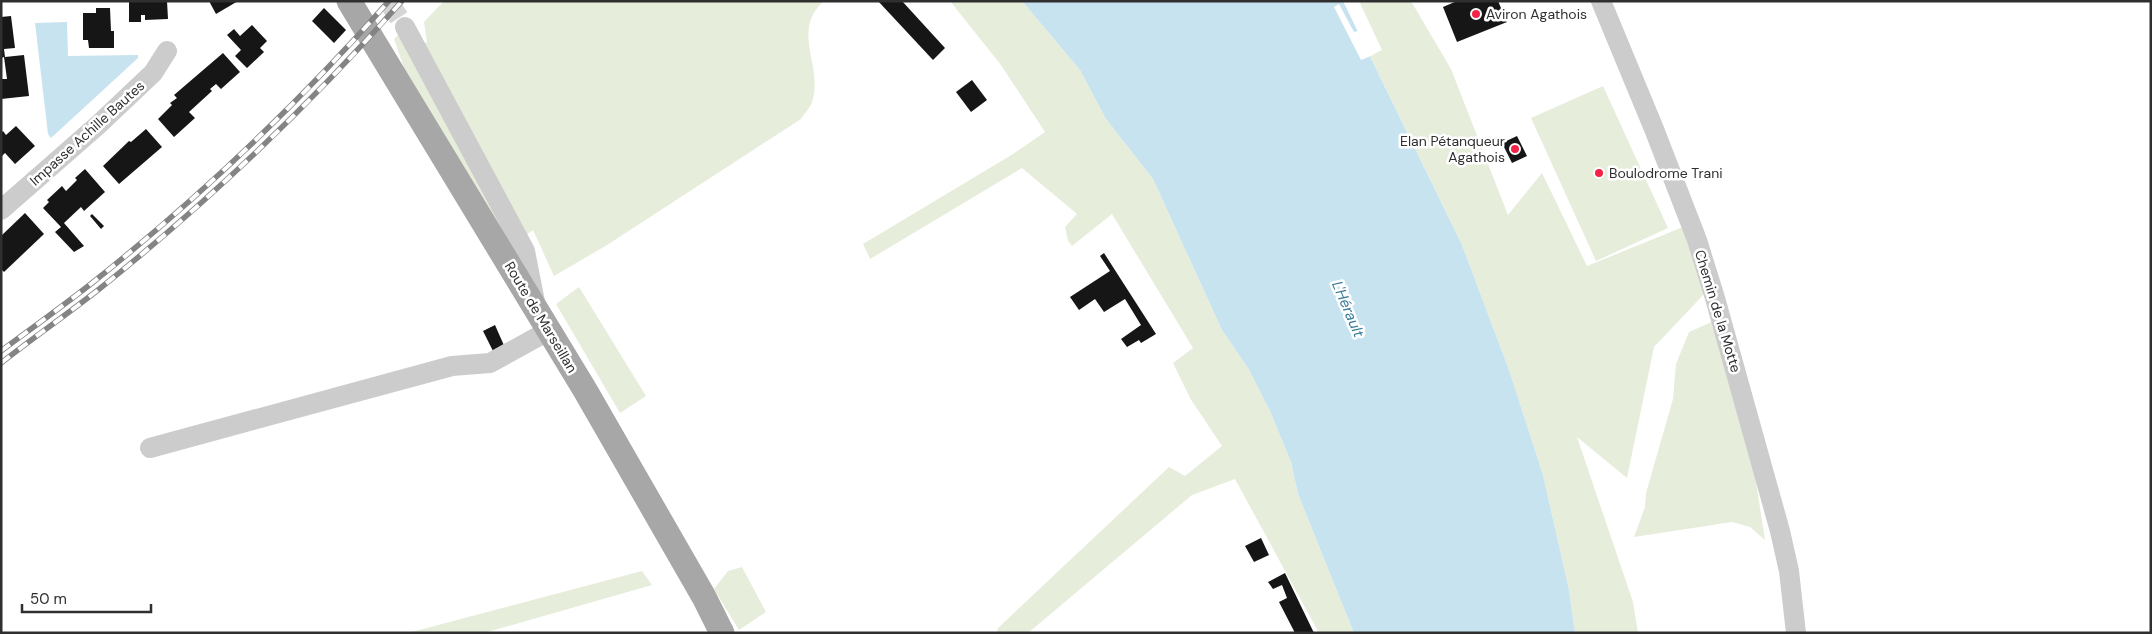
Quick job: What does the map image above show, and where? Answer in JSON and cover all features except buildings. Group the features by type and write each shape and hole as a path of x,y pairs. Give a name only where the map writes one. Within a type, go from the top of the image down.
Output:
{"main road":[{"name":"Route de Marseillan","path":"351,4 585,390 704,597 722,633"}],"street":[{"name":"Chemin de la Motte","path":"1601,1 1697,240 1780,531 1789,571 1796,633"},
{"path":"405,26 525,250 536,309"},
{"name":"Impasse Achille Bautes","path":"1,210 98,125 153,73 167,51"},
{"path":"150,448 452,366 490,363 548,331"}],"green space":[{"path":"444,1 824,1 814,12 809,24 808,37 815,89 812,102 801,119 607,245 554,276 533,230 507,249 411,88 394,39 399,34 427,43 424,22"},
{"path":"950,1 1022,1 1080,70 1106,119 1153,179 1222,330 1248,368 1270,411 1291,462 1298,494 1354,633 1319,633 1235,479 1192,495 1028,633 997,633 998,628 1169,467 1185,476 1222,446 1190,398 1173,363 1193,348 1112,214 1072,246 1068,241 1065,227 1077,214 1022,168 870,259 863,244 1013,154 1045,132 1001,65"},
{"path":"1359,1 1411,1 1451,69 1508,215 1542,173 1587,266 1683,227 1707,291 1654,347 1627,478 1577,437 1633,602 1638,633 1575,633 1569,590 1543,475 1509,370 1462,245 1370,56 1382,50"},
{"name":"Boulodrome Trani","path":"1603,86 1668,228 1596,261 1531,118"},
{"path":"579,287 646,396 620,413 556,304"},
{"path":"1716,320 1754,469 1765,540 1750,527 1732,522 1634,537 1645,507 1646,493 1673,399 1676,364 1689,332"},
{"path":"742,567 766,612 739,630 714,589 728,571"},
{"path":"642,571 652,585 484,633 408,633"}],"water":[{"name":"L'Hérault","path":"1022,1 1343,1 1462,245 1509,370 1543,475 1569,590 1575,633 1354,633 1298,494 1291,462 1270,411 1248,368 1222,330 1153,179 1106,119 1080,70"},
{"path":"67,22 68,56 138,55 138,58 51,138 48,134 35,23"}],"pier":[{"path":"1339,4 1354,32 1358,31 1360,36 1363,35 1373,55 1361,60 1334,7"}],"tunnel":[{"path":"388,1 405,27"}],"railway":[{"path":"1,351 59,309 132,251 209,183 284,113 389,1"},
{"path":"1,363 139,257 218,188 294,116 402,1"}],"place":[{"name":"Aviron Agathois","path":"1476,14"},
{"name":"Elan Pétanqueur Agathois","path":"1515,149"},
{"name":"Boulodrome Trani","path":"1599,173"}]}
